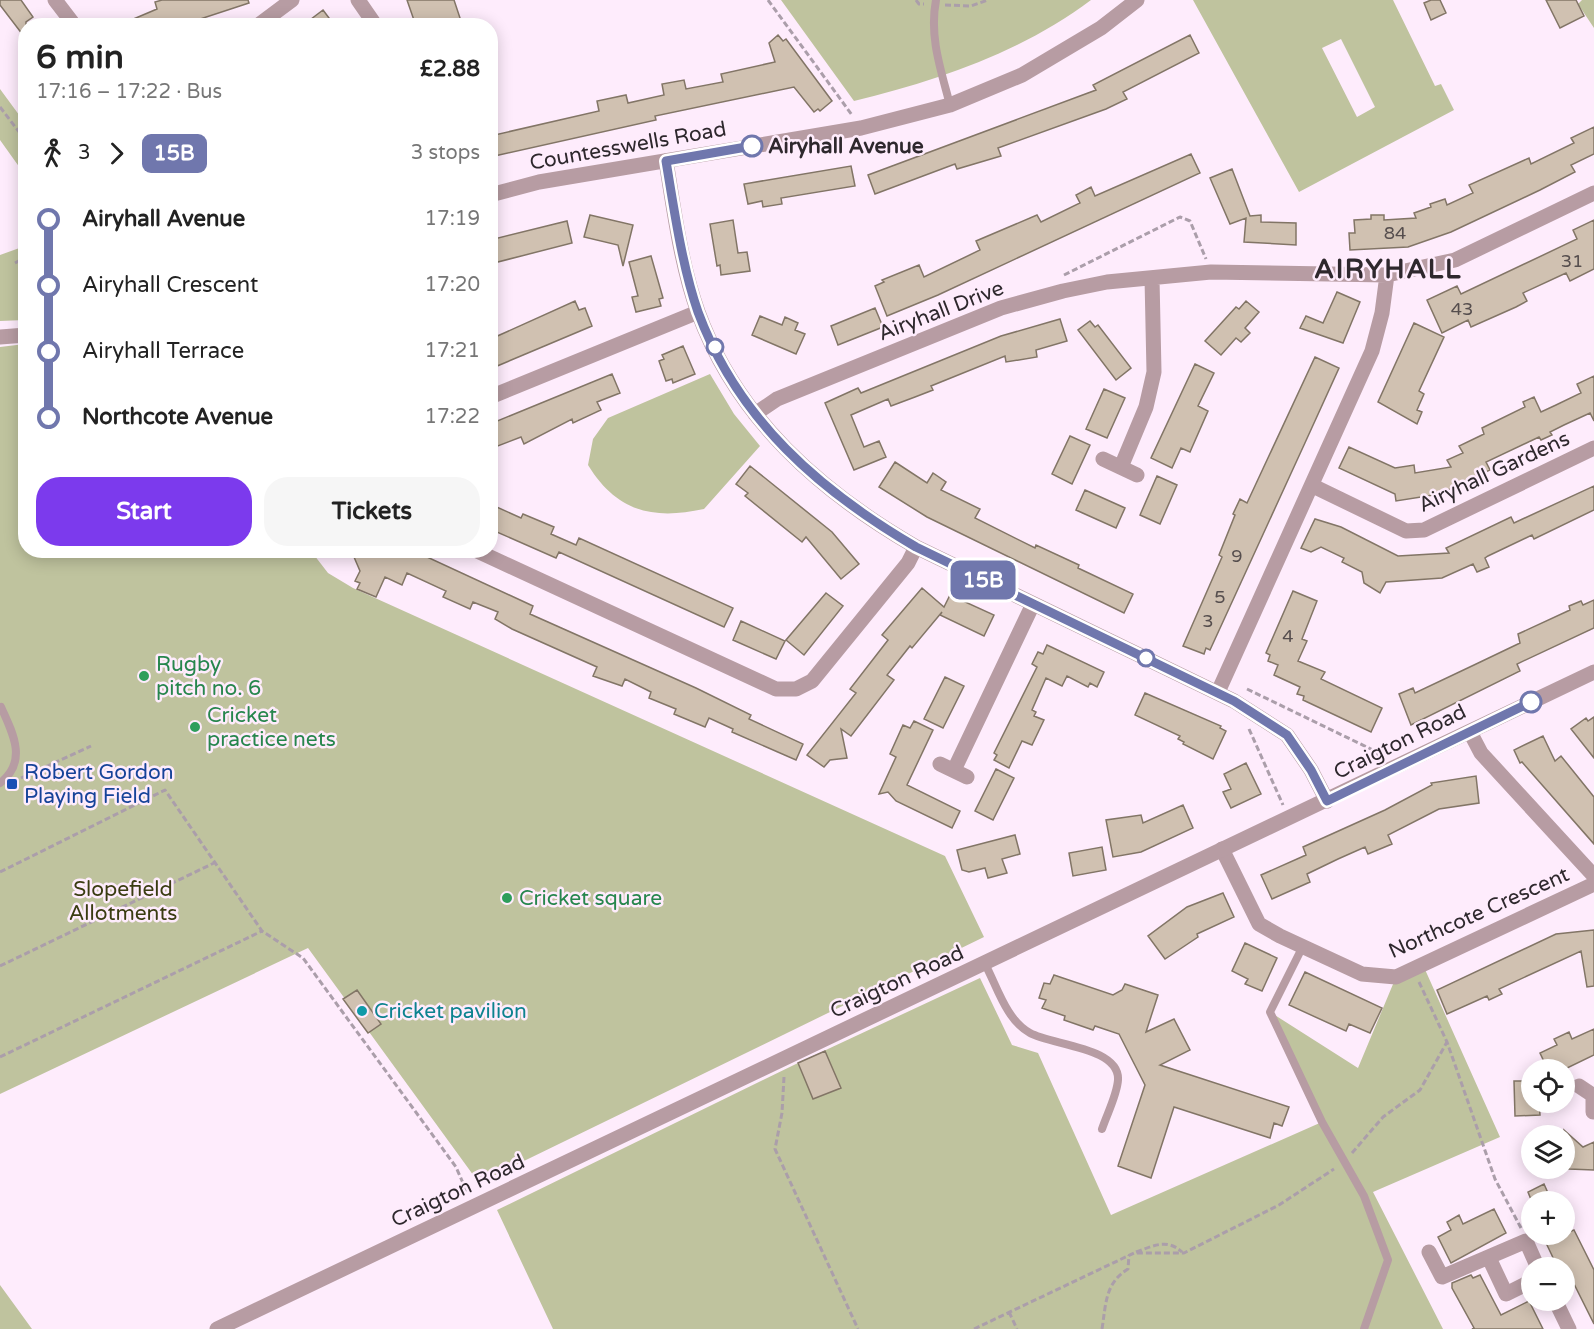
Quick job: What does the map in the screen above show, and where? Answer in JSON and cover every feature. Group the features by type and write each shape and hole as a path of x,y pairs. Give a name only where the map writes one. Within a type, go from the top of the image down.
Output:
{"street":[{"path":"56,0 69,18"},
{"path":"268,18 292,0"},
{"path":"358,0 370,18"},
{"name":"Countesswells Road","path":"498,193 539,182 861,128 950,105 1022,75 1101,28 1137,0"},
{"path":"666,161 699,312 725,368 755,414 792,457 824,487 867,519 916,547 1218,692 1287,735 1311,770 1327,801"},
{"name":"Airyhall Drive","path":"755,414 777,399 1001,308 1063,291 1107,282 1211,272 1387,275 1455,260 1594,193"},
{"path":"1218,692 1372,351 1382,313 1387,275"},
{"path":"1121,467 1146,407 1154,372 1152,278"},
{"path":"498,394 699,312"},
{"path":"0,337 18,336"},
{"name":"Airyhall Gardens","path":"1312,486 1406,531 1424,530 1594,448"},
{"path":"1103,459 1137,475"},
{"path":"492,558 776,689 796,689 812,681 908,563 916,547"},
{"path":"954,770 1033,604"},
{"name":"Craigton Road","path":"217,1329 1594,672"},
{"path":"1470,732 1481,753 1594,876"},
{"name":"Northcote Crescent","path":"1222,849 1259,924 1362,974 1396,977 1594,884"},
{"path":"1579,1086 1593,1102"},
{"path":"1429,1252 1442,1277 1477,1260 1489,1258 1521,1243"},
{"path":"1489,1258 1506,1294 1521,1286"},
{"path":"1560,1311 1569,1329"}],"lane":[{"path":"936,2 934,25 937,58 950,105"},
{"path":"0,707 14,736 17,758 10,776 0,783"},
{"path":"1303,946 1270,1012 1322,1122 1364,1196 1388,1260 1364,1329"},
{"path":"985,964 1014,1020 1030,1033 1105,1056 1114,1068 1118,1079 1102,1129"}],"path":[{"path":"768,0 861,128"},
{"path":"917,1 971,6 988,0"},
{"path":"0,107 18,131"},
{"path":"1063,291 1064,273 1180,217 1191,221 1211,272"},
{"path":"20,778 91,746"},
{"path":"0,872 165,790 262,931 303,958 456,1167 474,1207"},
{"path":"0,966 214,863"},
{"path":"0,1057 262,931"},
{"path":"1412,969 1447,1042 1496,1179 1521,1231"},
{"path":"1134,1253 1184,1253 1279,1205 1345,1161 1383,1117 1420,1090 1447,1042"},
{"path":"772,1063 784,1076 782,1113 775,1149 858,1329"},
{"path":"974,1329 1129,1255 1161,1243 1176,1246 1184,1253"},
{"path":"1102,1329 1106,1300 1114,1278 1128,1269 1129,1255"},
{"path":"1009,1312 1017,1329"}],"green space":[{"path":"781,0 1091,0 1037,35 1008,50 947,74 854,101"},
{"path":"1193,0 1393,0 1435,86 1441,84 1454,110 1299,192","holes":["1341,39 1375,107 1357,117 1322,48"]},
{"path":"1582,0 1594,0 1594,28 1578,4"},
{"path":"0,89 18,113 18,165 0,140"},
{"path":"18,249 18,320 0,321 0,255"},
{"name":"Slopefield Allotments","path":"18,345 18,558 316,558 328,573 353,588 945,856 984,937 479,1183 308,948 0,1094 0,347"},
{"path":"710,374 734,414 760,446 704,509 686,512 653,512 638,509 611,493 588,465 593,439 608,418"},
{"path":"1423,965 1500,1137 1373,1192 1443,1329 553,1329 497,1210 798,1063 980,978 1012,1045 1038,1053 1111,1215 1322,1122 1270,1012 1358,1068 1396,977"},
{"path":"0,1285 32,1329 0,1329"}],"building":[{"path":"0,0 21,0 33,17 18,18 18,29 0,5"},
{"path":"162,0 248,0 249,3 203,18 136,18 157,9 155,2"},
{"path":"407,0 454,0 460,18 413,18"},
{"path":"1440,0 1446,13 1431,20 1424,3"},
{"path":"1546,0 1576,0 1584,16 1560,28"},
{"path":"323,10 329,18 312,18"},
{"path":"778,35 783,41 786,39 832,101 820,111 818,109 814,112 794,87 655,116 656,120 498,155 498,134 599,111 597,101 626,95 628,103 664,95 662,84 684,80 686,89 723,82 721,74 775,62 769,43"},
{"path":"1190,35 1199,53 1123,92 1127,99 1106,109 998,148 1001,156 957,169 955,164 875,194 868,175 1096,90 1093,85"},
{"path":"1594,127 1594,154 1571,165 1575,172 1540,190 1451,232 1408,247 1350,250 1349,233 1355,233 1354,220 1371,219 1371,215 1384,215 1384,220 1416,218 1414,213 1431,207 1430,204 1445,199 1447,205 1473,193 1469,185 1529,158 1531,164 1574,143 1571,138"},
{"path":"1191,154 1200,173 938,295 887,316 875,286 884,282 882,280 919,265 924,277 980,250 976,241 1037,215 1041,222 1080,203 1076,195 1091,187 1095,196"},
{"path":"851,166 855,186 781,198 782,204 763,207 762,201 748,204 744,184"},
{"path":"1232,169 1250,216 1261,215 1261,222 1296,223 1296,245 1244,242 1246,218 1230,224 1210,178"},
{"path":"590,215 633,225 623,266 618,245 584,237"},
{"path":"733,220 738,253 747,252 750,271 721,275 720,265 717,266 710,224"},
{"path":"1594,220 1594,269 1570,281 1566,273 1523,293 1527,301 1516,307 1471,327 1468,320 1442,333 1427,300 1457,286 1461,294 1577,239 1573,230"},
{"path":"567,221 572,243 498,262 498,238"},
{"path":"651,256 663,298 659,299 661,306 636,312 632,297 638,296 629,262"},
{"path":"1337,292 1360,302 1343,343 1300,328 1306,316 1323,323"},
{"path":"575,301 579,310 585,308 592,326 498,366 498,336"},
{"path":"1246,301 1259,312 1245,328 1250,333 1241,342 1236,338 1221,355 1205,341 1236,307 1239,309"},
{"path":"875,308 883,327 838,345 831,326"},
{"path":"760,316 782,325 785,317 798,323 795,330 805,334 796,354 752,335"},
{"path":"1060,319 1067,341 1036,350 1037,357 1006,362 1005,356 931,386 933,390 915,397 891,406 888,399 851,415 864,447 879,441 886,457 854,470 825,403 858,388 861,393 1001,336"},
{"path":"1090,321 1095,327 1098,325 1131,368 1116,380 1078,330"},
{"path":"1414,323 1444,337 1419,391 1424,394 1417,410 1422,412 1417,424 1378,402"},
{"path":"683,346 695,374 673,383 672,379 666,381 659,361 664,359 662,355"},
{"path":"1315,357 1339,368 1304,445 1210,650 1206,648 1204,654 1183,646 1222,557 1219,555 1235,515 1233,514 1240,499 1247,503"},
{"path":"1195,364 1214,373 1198,406 1208,411 1190,452 1181,448 1172,468 1151,458"},
{"path":"612,374 620,393 597,402 601,410 573,423 572,419 524,444 521,437 498,446 498,421"},
{"path":"1594,376 1594,421 1590,413 1564,425 1550,432 1552,435 1541,440 1539,437 1486,462 1490,470 1440,494 1396,501 1395,494 1339,468 1349,447 1395,468 1414,465 1415,473 1451,467 1447,460 1463,453 1459,446 1484,434 1482,428 1525,407 1523,402 1534,397 1541,412 1581,393 1577,384"},
{"path":"1104,389 1125,398 1107,438 1086,429"},
{"path":"1070,436 1090,445 1072,484 1052,474"},
{"path":"895,462 927,483 933,473 946,482 941,490 980,509 975,518 1035,548 1036,545 1079,565 1078,568 1133,594 1124,613 927,517 879,487"},
{"path":"750,466 832,532 859,564 841,579 806,537 802,542 745,496 748,493 736,484"},
{"path":"1157,476 1177,485 1160,524 1140,515"},
{"path":"1594,486 1594,510 1534,539 1532,535 1488,556 1485,558 1489,567 1477,572 1473,564 1442,578 1386,582 1380,593 1364,583 1362,572 1342,562 1344,558 1321,547 1311,552 1301,548 1315,519 1341,527 1398,556 1449,553 1446,548 1511,517 1514,523"},
{"path":"1085,490 1125,508 1116,528 1076,510"},
{"path":"498,508 521,518 523,514 554,527 551,534 576,545 579,538 733,608 724,627 559,552 556,558 498,533"},
{"path":"354,558 429,558 533,606 530,614 696,688 751,715 749,719 803,744 796,760 732,732 733,729 709,718 705,727 674,714 676,709 649,698 651,692 625,679 622,686 593,676 597,667 512,629 495,619 498,612 473,602 470,609 443,597 446,591 407,573 402,585 385,577 376,597 357,589 360,583 355,581 360,571"},
{"path":"922,588 944,607 950,595 994,615 984,636 940,615 942,612 887,675 894,680 851,736 841,729 847,758 830,760 824,767 807,755 856,693 850,689 888,640 882,635"},
{"path":"1293,591 1317,601 1302,639 1307,641 1298,661 1325,672 1321,679 1382,708 1371,732 1303,700 1304,696 1297,694 1300,687 1274,675 1278,665 1268,661 1270,655 1266,653"},
{"path":"826,593 843,606 804,655 786,640"},
{"path":"1594,600 1594,628 1517,664 1520,671 1411,725 1399,694 1413,688 1415,693 1520,643 1518,634 1570,610 1569,606 1581,601 1583,605"},
{"path":"741,621 785,641 776,659 733,640"},
{"path":"1047,645 1104,672 1097,687 1090,683 1088,687 1067,676 1062,686 1046,678 1032,710 1036,712 1034,716 1044,720 1032,745 1022,741 1009,768 994,760 997,755 994,753 1037,667 1032,664 1038,652 1043,654"},
{"path":"945,677 964,686 943,728 924,719"},
{"path":"1145,693 1221,726 1220,728 1226,731 1213,759 1183,744 1184,742 1178,739 1180,736 1135,715"},
{"path":"1594,717 1594,758 1571,729 1586,718 1588,721"},
{"path":"914,721 933,730 907,785 960,811 952,828 896,801 888,792 879,794 896,757 890,754 903,725 910,728"},
{"path":"1543,736 1555,761 1561,756 1594,797 1594,844 1522,762 1520,763 1514,750"},
{"path":"1246,763 1261,794 1231,808 1223,792 1231,789 1224,774"},
{"path":"996,769 1014,778 993,820 975,811"},
{"path":"1476,776 1479,803 1439,809 1388,835 1392,844 1368,854 1365,847 1338,859 1307,874 1310,882 1272,899 1261,875 1306,855 1303,847 1385,810 1432,785 1431,783"},
{"path":"1183,805 1193,828 1141,852 1113,857 1106,820 1141,815 1143,823"},
{"path":"1015,835 1020,854 1002,859 1007,873 988,878 985,868 969,872 962,870 957,850"},
{"path":"1102,847 1106,870 1073,876 1069,853"},
{"path":"1223,893 1234,917 1197,934 1198,937 1165,959 1148,936 1187,907"},
{"path":"1594,930 1594,986 1587,987 1581,951 1499,989 1502,994 1489,1000 1487,996 1447,1014 1437,990 1556,934"},
{"path":"1245,943 1277,958 1262,991 1245,984 1248,979 1232,971"},
{"path":"1305,972 1382,1008 1370,1033 1349,1024 1346,1031 1289,1005"},
{"path":"1054,975 1113,995 1122,990 1125,984 1158,995 1146,1032 1174,1019 1190,1050 1160,1065 1289,1107 1282,1126 1274,1123 1270,1138 1174,1107 1151,1178 1118,1166 1145,1085 1119,1034 1095,1026 1093,1030 1064,1020 1065,1016 1042,1008 1046,1000 1039,998 1044,983 1050,984"},
{"name":"Cricket pavilion","path":"357,990 381,1024 368,1033 343,999"},
{"path":"1594,1029 1594,1055 1575,1064 1575,1059 1543,1059 1540,1053 1557,1045 1554,1039 1569,1032 1572,1039"},
{"path":"825,1051 841,1088 813,1099 798,1063"},
{"path":"1514,1081 1521,1081 1521,1113 1540,1113 1540,1115 1515,1116"},
{"path":"1575,1140 1583,1147 1594,1142 1594,1170 1575,1169"},
{"path":"1544,1184 1547,1191 1530,1191"},
{"path":"1494,1209 1506,1233 1451,1263 1438,1237 1451,1230 1447,1222 1459,1215 1463,1224"},
{"path":"1575,1232 1594,1270 1594,1324 1575,1286 1575,1257 1553,1257 1547,1245 1575,1245"},
{"path":"1471,1275 1473,1278 1480,1275 1501,1315 1521,1305 1521,1311 1534,1311 1543,1329 1472,1329 1474,1328 1452,1288 1452,1283"}],"bus line":[{"name":"15B","path":"752,146 666,161 689,279 699,312 725,368 755,414 792,457 824,487 867,519 916,547 1234,701 1287,735 1311,770 1327,801 1531,702"}],"place":[{"name":"Airyhall Avenue","path":"752,146"},
{"name":"Rugby pitch no. 6","path":"144,676"},
{"name":"Cricket practice nets","path":"195,727"},
{"name":"Robert Gordon Playing Field","path":"12,784"},
{"name":"Cricket square","path":"507,898"},
{"name":"Cricket pavilion","path":"362,1011"}],"district":[{"name":"AIRYHALL","path":"1388,269"}]}
